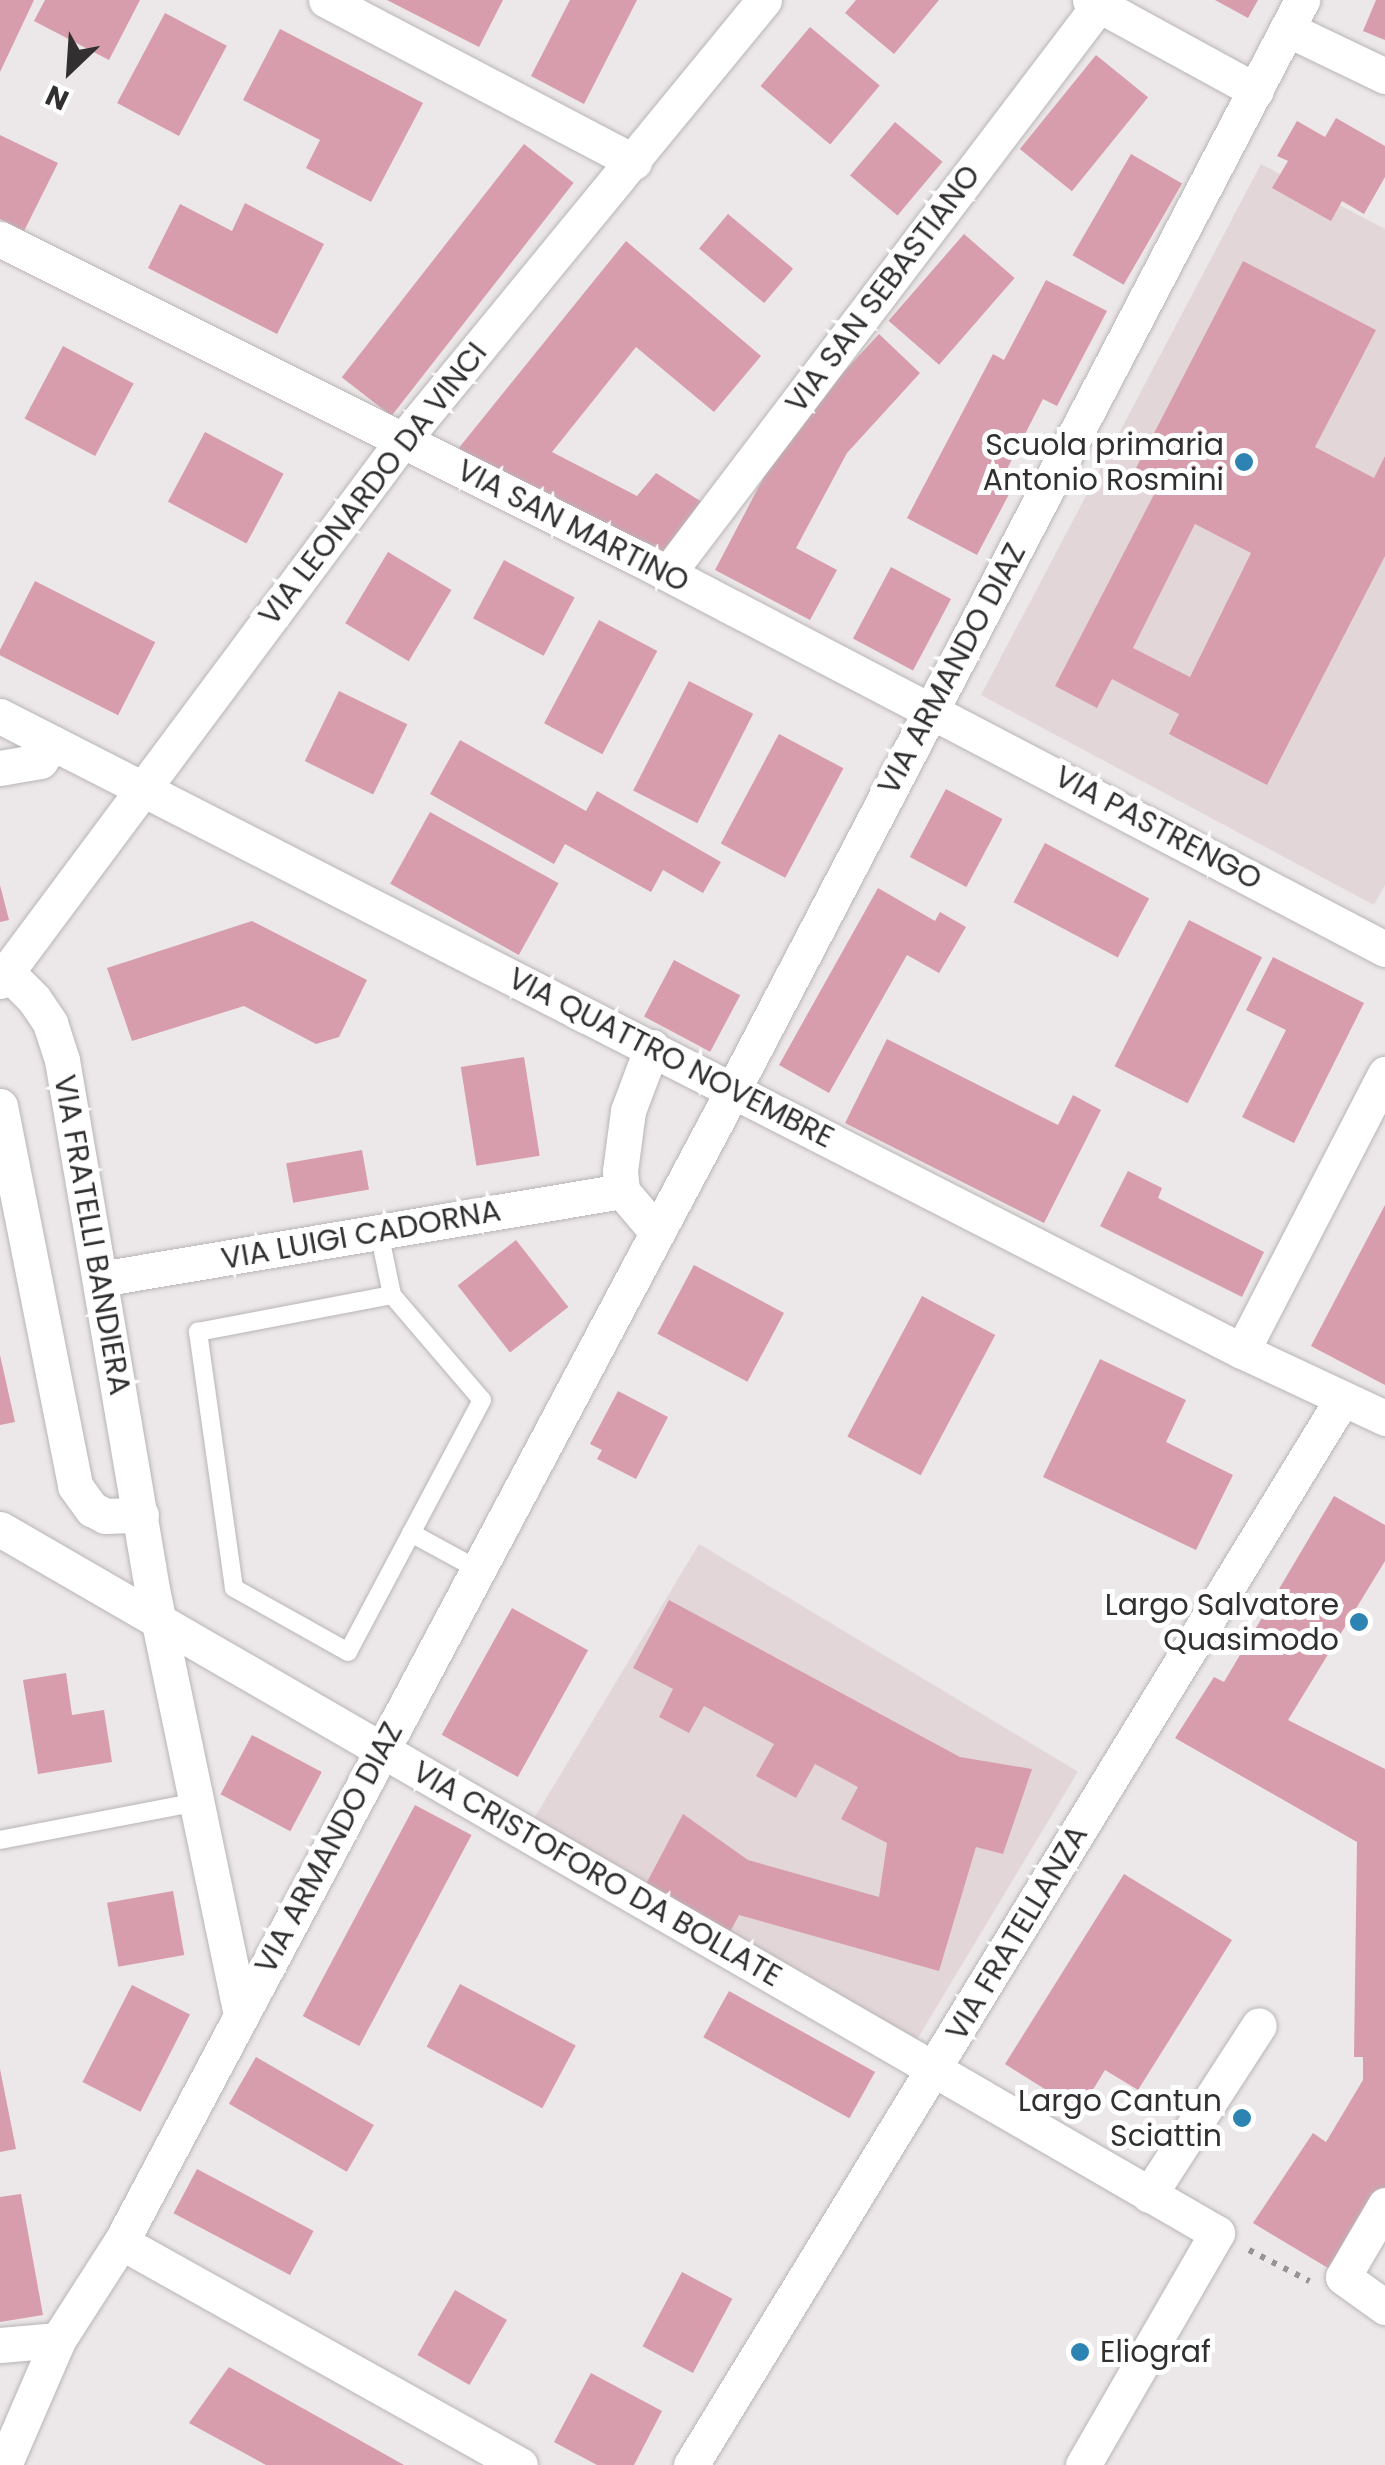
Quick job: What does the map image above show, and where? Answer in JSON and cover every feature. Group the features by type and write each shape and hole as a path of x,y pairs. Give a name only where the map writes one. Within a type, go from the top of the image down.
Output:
{"street":[{"path":"326,0 634,162"},
{"name":"VIA LEONARDO DA VINCI","path":"3,976 404,440 764,0"},
{"path":"1094,3 1256,91"},
{"name":"VIA SAN SEBASTIANO","path":"668,573 1094,3"},
{"path":"1295,15 1385,76"},
{"name":"VIA ARMANDO DIAZ","path":"4,2465 58,2340 121,2242 733,1090 1295,15"},
{"name":"VIA SAN MARTINO","path":"0,240 930,708"},
{"name":"VIA PASTRENGO","path":"930,708 1385,949"},
{"name":"VIA QUATTRO NOVEMBRE","path":"0,716 1242,1351 1385,1418"},
{"path":"0,768 40,761 54,743"},
{"name":"VIA FRATELLI BANDIERA","path":"3,976 34,999 58,1045 159,1622 241,2014"},
{"path":"652,1046 624,1127 622,1191 656,1231"},
{"path":"1242,1351 1385,1074"},
{"name":"VIA FRATELLI BANDIERA","path":"0,1106 75,1486 92,1509 106,1516 141,1514"},
{"name":"VIA LUIGI CADORNA","path":"100,1280 622,1191"},
{"name":"VIA QUATTRO NOVEMBRE","path":"1342,1401 1385,1433"},
{"name":"VIA FRATELLANZA","path":"691,2465 1342,1401"},
{"name":"VIA CRISTOFORO DA BOLLATE","path":"0,1528 1217,2234"},
{"path":"1149,2195 1259,2025"},
{"path":"1385,2205 1343,2277 1385,2307"},
{"path":"1082,2465 1217,2234"},
{"path":"121,2242 520,2465"},
{"path":"0,2345 58,2340"}],"lane":[{"path":"379,1232 392,1295 482,1400 348,1652 234,1588 198,1332 392,1295"},
{"path":"411,1533 477,1569"},
{"path":"0,1840 198,1802"}],"path":[{"path":"1217,2234 1318,2285"}],"shaded area":[{"name":"Scuola primaria Antonio Rosmini","path":"1261,164 1385,229 1385,885 1374,905 981,695"},
{"path":"699,1544 1078,1772 913,2046 534,1818"}],"building":[{"path":"0,0 34,0 0,72"},
{"path":"45,0 140,0 109,60 34,21"},
{"path":"387,0 503,0 479,47"},
{"path":"570,0 637,0 584,104 531,76"},
{"path":"856,0 939,0 894,54 845,13"},
{"path":"1215,0 1258,0 1248,18"},
{"path":"1376,0 1385,0 1385,40 1363,31"},
{"path":"165,13 227,46 179,136 117,103"},
{"path":"810,27 880,85 830,144 761,86"},
{"path":"280,29 423,103 371,202 306,168 320,140 243,100"},
{"path":"1096,55 1148,97 1072,191 1020,149"},
{"path":"1336,118 1385,146 1385,177 1364,214 1342,201 1331,221 1272,188 1288,161 1277,156 1297,121 1325,137"},
{"path":"895,122 942,162 897,215 850,176"},
{"path":"0,135 58,163 24,231 0,219"},
{"path":"524,144 574,183 391,416 342,377"},
{"path":"1131,154 1182,184 1124,285 1072,255"},
{"path":"245,203 324,244 277,334 148,268 180,204 232,231"},
{"path":"728,214 793,269 764,303 699,248"},
{"path":"964,234 1015,278 939,365 889,321"},
{"path":"626,241 761,356 714,412 636,347 552,452 637,496 656,473 705,504 667,559 458,449"},
{"path":"1243,261 1376,330 1315,447 1374,478 1385,456 1385,556 1267,785 1169,734 1179,714 1112,679 1097,708 1055,686 1161,481 1136,468","holes":["1195,524 1251,553 1190,677 1133,648"]},
{"path":"1046,280 1107,311 1057,406 1043,399 1005,473 1017,479 977,555 907,518 993,354 1004,360"},
{"path":"879,334 920,373 847,453 796,548 837,570 810,620 715,570 787,433"},
{"path":"63,346 134,384 95,456 25,418"},
{"path":"205,432 284,474 246,544 168,502"},
{"path":"388,552 451,590 409,661 345,623"},
{"path":"504,560 575,598 544,656 473,618"},
{"path":"891,567 951,599 913,670 853,639"},
{"path":"35,581 155,642 118,715 0,655"},
{"path":"599,620 657,651 602,754 544,723"},
{"path":"689,681 753,714 697,823 633,791"},
{"path":"339,691 407,724 373,794 305,761"},
{"path":"779,734 843,768 785,878 721,843"},
{"path":"460,740 586,811 597,791 721,862 703,893 663,870 651,892 565,844 554,864 430,794"},
{"path":"946,789 1003,819 966,887 910,857"},
{"path":"430,812 559,883 519,955 390,884"},
{"path":"1045,843 1149,898 1118,958 1014,902"},
{"path":"0,885 9,920 0,922"},
{"path":"878,888 935,921 940,912 966,927 939,973 907,955 829,1093 779,1065"},
{"path":"1189,920 1262,957 1188,1103 1115,1066"},
{"path":"252,921 367,980 339,1037 316,1044 244,1006 132,1041 107,968"},
{"path":"1273,957 1364,1003 1294,1143 1242,1117 1286,1030 1246,1010"},
{"path":"674,960 740,995 710,1052 644,1017"},
{"path":"887,1039 1058,1125 1073,1095 1101,1110 1044,1223 845,1123"},
{"path":"524,1057 540,1156 476,1166 461,1067"},
{"path":"362,1150 369,1189 293,1203 286,1163"},
{"path":"1128,1171 1162,1188 1158,1198 1264,1252 1242,1297 1100,1226"},
{"path":"1385,1205 1385,1385 1311,1346"},
{"path":"516,1240 568,1307 510,1353 458,1286"},
{"path":"694,1265 784,1313 747,1382 657,1334"},
{"path":"922,1296 995,1335 921,1475 847,1436"},
{"path":"0,1355 15,1422 0,1425"},
{"path":"1100,1359 1186,1400 1166,1442 1233,1475 1196,1550 1043,1477"},
{"path":"618,1391 668,1417 636,1479 597,1459 602,1450 590,1444"},
{"path":"1334,1496 1385,1525 1385,1561 1288,1720 1385,1769 1385,2205 1343,2277 1253,2223 1313,2133 1326,2142 1363,2080 1363,2057 1354,2057 1357,1842 1175,1738 1214,1677 1224,1682"},
{"path":"669,1600 960,1757 1032,1769 1003,1854 976,1847 939,1971 739,1915 730,1932 646,1884 683,1814 748,1860 879,1897 887,1843 841,1819 858,1787 815,1764 796,1798 756,1776 774,1744 704,1706 689,1733 659,1717 673,1689 633,1668"},
{"path":"512,1608 588,1650 518,1777 442,1735"},
{"path":"66,1673 72,1715 104,1710 112,1762 38,1774 23,1680"},
{"path":"252,1735 322,1772 290,1831 221,1794"},
{"path":"415,1805 472,1835 359,2046 303,2016"},
{"path":"1124,1874 1232,1940 1138,2090 1105,2070 1080,2111 1005,2064"},
{"path":"173,1891 184,1955 118,1967 107,1903"},
{"path":"460,1984 576,2046 542,2108 427,2047"},
{"path":"132,1985 190,2015 140,2112 83,2082"},
{"path":"729,1991 875,2072 849,2118 703,2037"},
{"path":"256,2057 374,2125 347,2172 229,2104"},
{"path":"0,2069 16,2149 0,2152"},
{"path":"197,2169 314,2231 290,2275 174,2213"},
{"path":"21,2194 43,2315 0,2322 0,2197"},
{"path":"682,2272 732,2299 693,2373 643,2346"},
{"path":"455,2290 507,2320 469,2385 417,2355"},
{"path":"229,2367 404,2465 266,2465 189,2423"},
{"path":"591,2373 662,2411 634,2465 597,2465 554,2442"}],"place":[{"name":"Scuola primaria Antonio Rosmini","path":"1244,462"},
{"name":"Largo Salvatore Quasimodo","path":"1359,1622"},
{"name":"Largo Cantun Sciattin","path":"1242,2118"},
{"name":"Eliograf","path":"1080,2352"}]}
